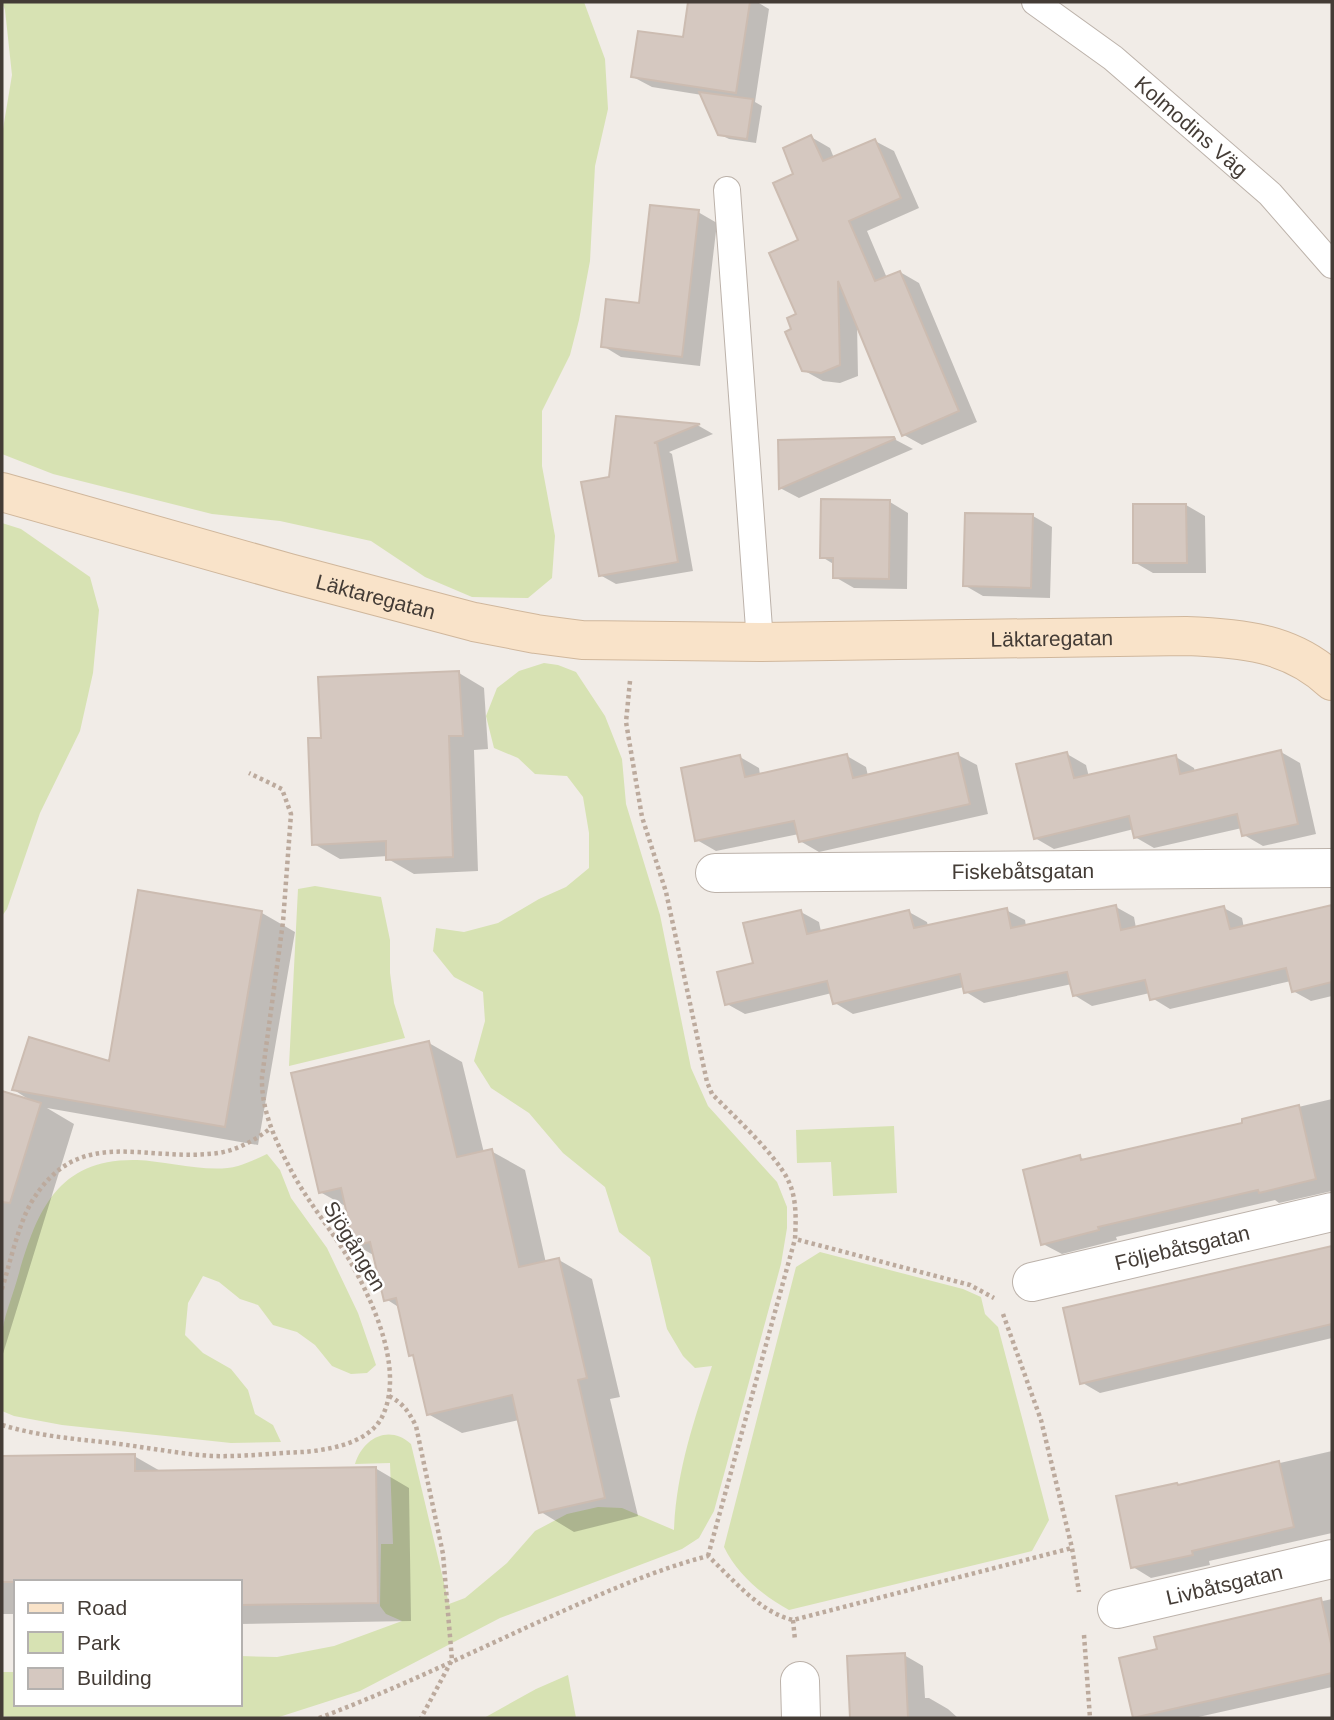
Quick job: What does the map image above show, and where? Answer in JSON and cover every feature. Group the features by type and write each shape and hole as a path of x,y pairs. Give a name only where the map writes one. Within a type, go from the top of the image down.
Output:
{"street":[{"name":"Läktaregatan","path":"2,492 289,573 474,622 536,635 582,640 760,642 1186,636 1240,638 1301,657 1332,681"},
{"name":"Fiskebåtsgatan","path":"715,873 1332,868"},
{"name":"Följebåtsgatan","path":"1032,1282 1332,1212"},
{"name":"Livbåtsgatan","path":"1117,1609 1332,1559"}],"lane":[{"name":"Kolmodins Väg","path":"1035,2 1113,58 1270,194 1332,265"},
{"path":"727,190 760,642"}],"path":[{"path":"633,640 626,722 642,817 666,892 706,1082 712,1094 779,1166 789,1181 796,1216 795,1239 708,1556"},
{"name":"Sjögången","path":"2,1425 47,1435 212,1456 318,1451 348,1443 367,1434 382,1419 389,1396 388,1367 384,1337 374,1306 354,1267 292,1172 271,1129 261,1097 283,922 291,814 282,789 249,773"},
{"path":"2,1289 29,1206 44,1184 77,1157 117,1152 221,1153 253,1141 271,1129"},
{"path":"795,1239 970,1285 998,1301"},
{"path":"1002,1313 1041,1420 1072,1548 1080,1602"},
{"path":"389,1396 409,1411 416,1426 443,1554 452,1660 421,1718"},
{"path":"708,1556 766,1609 780,1617 793,1620 1072,1548"},
{"path":"319,1718 381,1695 452,1660 612,1590 679,1563 708,1556"},
{"path":"1083,1629 1090,1718"}],"green space":[{"path":"2,2 584,2 605,59 608,109 595,166 590,261 579,320 570,355 542,411 542,466 555,536 552,578 528,598 472,597 425,577 371,541 280,521 212,514 53,474 2,454 2,135 12,75"},
{"path":"2,523 21,529 90,577 99,610 93,673 80,731 40,813 7,909 2,916"},
{"path":"544,663 576,672 605,716 622,759 626,804 660,915 691,1068 708,1106 777,1182 787,1207 787,1228 781,1264 714,1511 699,1538 682,1549 500,1618 360,1691 276,1718 2,1716 2,1672 14,1672 14,1706 242,1706 242,1656 277,1657 334,1646 402,1621 386,1614 380,1606 381,1544 393,1544 390,1463 355,1464 364,1447 378,1437 394,1435 411,1444 449,1604 465,1598 507,1563 535,1531 567,1514 598,1507 622,1508 674,1530 682,1467 712,1366 695,1368 683,1356 667,1329 650,1257 619,1232 605,1187 563,1153 529,1113 491,1088 474,1061 485,1021 483,992 454,977 433,951 436,928 464,932 498,923 566,887 589,868 589,833 583,797 567,776 535,774 518,758 494,748 486,716 497,688 519,671"},
{"path":"315,886 381,897 390,940 394,1003 405,1038 289,1066 298,889"},
{"path":"894,1126 897,1193 833,1196 831,1162 797,1163 796,1130"},
{"path":"267,1154 280,1170 291,1198 327,1248 358,1313 376,1365 367,1373 351,1374 332,1366 315,1345 297,1332 273,1325 258,1305 240,1299 219,1282 203,1276 188,1303 185,1335 203,1353 231,1369 248,1390 255,1414 273,1425 281,1442 231,1443 62,1425 14,1416 2,1411 1,1345 6,1315 32,1233 54,1194 68,1179 87,1168 109,1162 137,1160 214,1169 242,1165"},
{"path":"820,1252 963,1289 981,1297 985,1314 998,1327 1049,1520 1032,1551 789,1610 760,1591 729,1557 724,1547 796,1267"},
{"path":"568,1675 576,1718 484,1718 536,1689"}],"building":[{"path":"688,2 750,2 736,93 631,77 638,31 683,37"},
{"path":"699,92 753,99 747,139 718,135"},
{"path":"811,135 823,161 875,139 901,198 849,221 875,281 900,271 959,411 902,436 838,281 840,365 821,373 802,371 785,332 791,329 787,318 796,314 769,253 798,240 773,183 793,174 783,148"},
{"path":"650,205 699,210 682,357 601,347 606,299 639,303"},
{"path":"616,416 700,424 654,443 657,443 678,562 599,576 581,482 609,477"},
{"path":"895,439 779,489 778,440"},
{"path":"821,499 890,500 889,579 833,578 833,558 820,558"},
{"path":"1133,504 1186,504 1187,563 1133,563"},
{"path":"965,513 1033,514 1031,588 963,586"},
{"path":"459,671 463,736 449,736 453,857 386,860 386,841 312,845 308,738 321,738 318,677"},
{"path":"1281,750 1298,824 1242,836 1237,814 1134,838 1129,816 1034,839 1016,764 1067,752 1074,778 1176,755 1180,774"},
{"path":"958,753 970,804 799,842 794,821 695,841 681,768 740,755 745,777 847,754 853,778"},
{"path":"138,890 262,911 225,1127 12,1090 29,1037 109,1061"},
{"path":"1116,905 1121,930 1224,906 1230,929 1332,905 1332,982 1292,992 1286,968 1150,1000 1145,980 1073,996 1067,972 964,993 960,974 833,1004 827,981 725,1005 717,972 753,963 743,923 801,910 807,934 909,910 914,928 1007,908 1011,928"},
{"path":"429,1041 457,1157 492,1149 519,1267 559,1258 587,1378 578,1380 605,1498 539,1513 512,1395 427,1415 413,1355 409,1356 396,1298 384,1301 370,1242 354,1246 341,1188 319,1193 291,1073"},
{"path":"2,1091 41,1103 10,1203 2,1202"},
{"path":"1299,1105 1316,1179 1098,1227 1099,1230 1041,1245 1023,1170 1080,1155 1081,1160 1242,1123 1242,1119"},
{"path":"1332,1246 1332,1324 1080,1384 1063,1308"},
{"path":"135,1454 135,1471 376,1467 378,1603 242,1605 242,1580 2,1582 2,1456"},
{"path":"1279,1461 1294,1527 1192,1551 1193,1555 1131,1568 1116,1496 1177,1483 1178,1485"},
{"path":"1321,1598 1332,1648 1332,1673 1133,1718 1119,1658 1157,1649 1154,1637"},
{"path":"905,1653 908,1718 850,1718 847,1656"}]}
